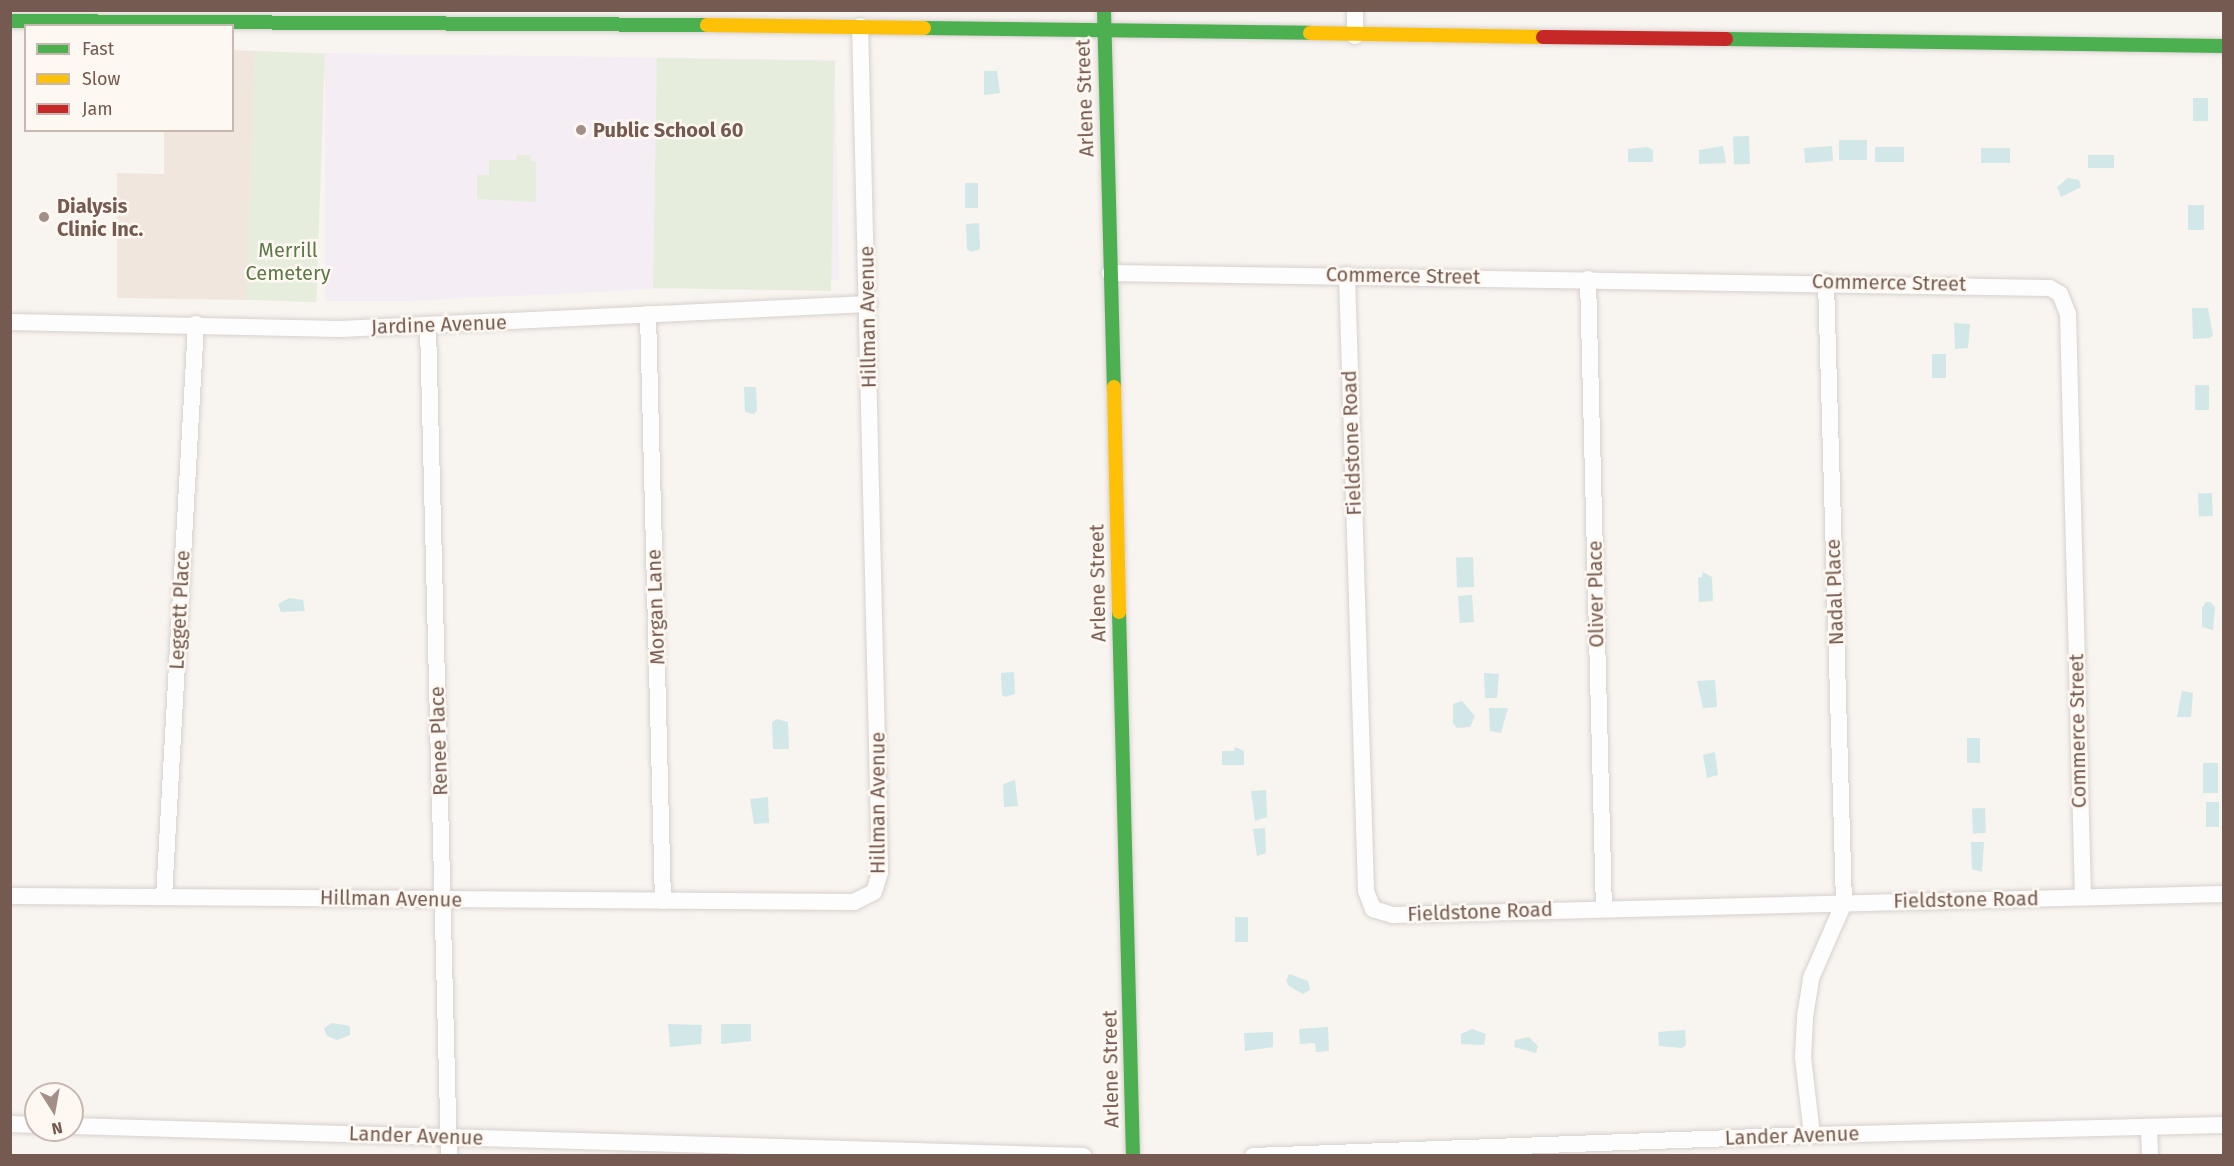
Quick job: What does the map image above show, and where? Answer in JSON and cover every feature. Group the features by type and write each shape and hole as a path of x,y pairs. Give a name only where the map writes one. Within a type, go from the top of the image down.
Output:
{"street":[{"name":"Arlene Street","path":"1104,10 1102,30 1133,1155"},
{"path":"1355,10 1355,36"},
{"path":"10,21 253,15 1355,36 2223,46"},
{"name":"Hillman Avenue","path":"10,896 854,902 867,898 879,883 868,304 860,26"},
{"name":"Commerce Street","path":"1110,273 2039,285 2060,294 2065,303 2083,897"},
{"name":"Fieldstone Road","path":"1347,275 1368,901 1373,909 1393,915 2223,894"},
{"name":"Oliver Place","path":"1588,279 1604,909"},
{"name":"Nadal Place","path":"1826,282 1844,903"},
{"name":"Jardine Avenue","path":"10,322 428,327 868,304"},
{"name":"Morgan Lane","path":"648,314 663,901"},
{"name":"Leggett Place","path":"164,897 196,324"},
{"name":"Renee Place","path":"428,327 444,899 448,1155"},
{"path":"1812,1135 1803,1057 1806,1008 1811,978 1822,946 1844,903"},
{"name":"Lander Avenue","path":"1253,1155 1812,1135 2223,1125"},
{"name":"Lander Avenue","path":"84,1126 1084,1155"},
{"path":"2149,1127 2150,1155"}],"shaded area":[{"path":"234,50 255,51 250,300 117,298 117,173 164,174 164,132 234,132"},
{"name":"Public School 60","path":"325,53 835,60 839,280 408,301 325,301"},
{"path":"984,71 997,71 1000,93 984,95"},
{"path":"2193,98 2208,98 2208,121 2193,121"},
{"path":"1749,136 1750,164 1734,165 1733,137"},
{"path":"1839,140 1867,140 1867,160 1839,160"},
{"path":"1723,146 1726,163 1699,164 1699,150"},
{"path":"1832,146 1833,161 1805,163 1804,148"},
{"path":"1647,147 1653,150 1653,162 1628,162 1628,149"},
{"path":"1875,147 1904,147 1904,162 1875,162"},
{"path":"1981,148 2010,148 2010,163 1981,163"},
{"path":"2088,155 2114,155 2114,168 2088,168"},
{"path":"2068,178 2079,180 2081,187 2061,197 2057,187"},
{"path":"965,183 978,183 978,208 965,208"},
{"path":"2188,205 2204,205 2204,230 2188,230"},
{"path":"979,223 980,249 971,252 967,249 966,224"},
{"path":"2192,308 2208,308 2213,336 2193,339"},
{"path":"1954,323 1970,324 1968,348 1955,349"},
{"path":"1932,354 1946,354 1946,378 1932,378"},
{"path":"2195,385 2209,385 2209,410 2195,410"},
{"path":"744,387 756,387 757,411 754,414 745,412"},
{"path":"2198,493 2212,493 2213,516 2199,516"},
{"path":"1473,557 1474,587 1457,588 1456,558"},
{"path":"1703,572 1712,577 1713,601 1699,602 1698,578 1702,577"},
{"path":"1472,595 1474,622 1460,623 1458,596"},
{"path":"289,598 303,600 305,611 281,612 278,604"},
{"path":"2206,602 2211,602 2215,608 2213,630 2202,627 2202,608"},
{"path":"1014,672 1015,694 1005,697 1002,695 1001,673"},
{"path":"1484,673 1499,674 1497,698 1485,698"},
{"path":"1715,680 1717,707 1703,708 1697,681"},
{"path":"2182,691 2193,693 2191,717 2177,717"},
{"path":"1462,701 1475,716 1470,727 1457,728 1453,723 1453,704"},
{"path":"1489,708 1508,708 1501,733 1490,731"},
{"path":"777,719 788,722 789,749 773,749 772,722"},
{"path":"1967,738 1980,738 1980,763 1967,763"},
{"path":"1235,747 1244,751 1244,765 1222,765 1222,751 1234,751"},
{"path":"1715,752 1718,775 1707,778 1703,755"},
{"path":"2203,763 2218,763 2218,793 2203,793"},
{"path":"1015,780 1018,806 1004,807 1003,784"},
{"path":"1266,790 1267,817 1255,821 1251,791"},
{"path":"768,797 769,823 754,824 750,799"},
{"path":"2206,802 2219,802 2219,827 2206,827"},
{"path":"1972,808 1985,808 1986,833 1973,833"},
{"path":"1265,828 1266,853 1257,856 1253,829"},
{"path":"1971,842 1984,842 1982,872 1972,869"},
{"path":"1235,917 1248,917 1248,942 1235,942"},
{"path":"1289,974 1308,981 1310,990 1303,994 1289,986 1286,981"},
{"path":"332,1023 350,1026 350,1035 337,1040 327,1036 324,1028"},
{"path":"668,1024 702,1025 701,1044 670,1047"},
{"path":"721,1024 751,1024 751,1041 721,1044"},
{"path":"1328,1027 1329,1051 1316,1052 1315,1043 1300,1044 1299,1029"},
{"path":"1472,1029 1486,1034 1484,1045 1461,1044 1461,1034"},
{"path":"1685,1030 1686,1045 1682,1048 1659,1046 1658,1032"},
{"path":"1273,1032 1273,1047 1245,1051 1244,1033"},
{"path":"1529,1037 1538,1046 1536,1053 1514,1047 1515,1040"}],"green space":[{"name":"Merrill Cemetery","path":"255,51 325,53 316,302 246,300"},
{"path":"657,58 835,61 831,291 653,288"},
{"path":"517,155 531,155 531,161 536,162 536,202 477,199 477,175 489,175 489,160 516,160"}],"traffic: fast":[{"path":"1104,10 1114,387"},
{"path":"10,21 707,25"},
{"path":"924,28 1310,33"},
{"path":"1726,39 2224,46"},
{"path":"1119,612 1133,1156"}],"traffic: slow":[{"path":"707,25 924,28"},
{"path":"1310,33 1543,37"},
{"path":"1114,387 1119,612"}],"traffic: jam":[{"path":"1543,37 1726,39"}],"place":[{"name":"Public School 60","path":"581,130"},
{"name":"Dialysis Clinic Inc.","path":"44,217"}]}
